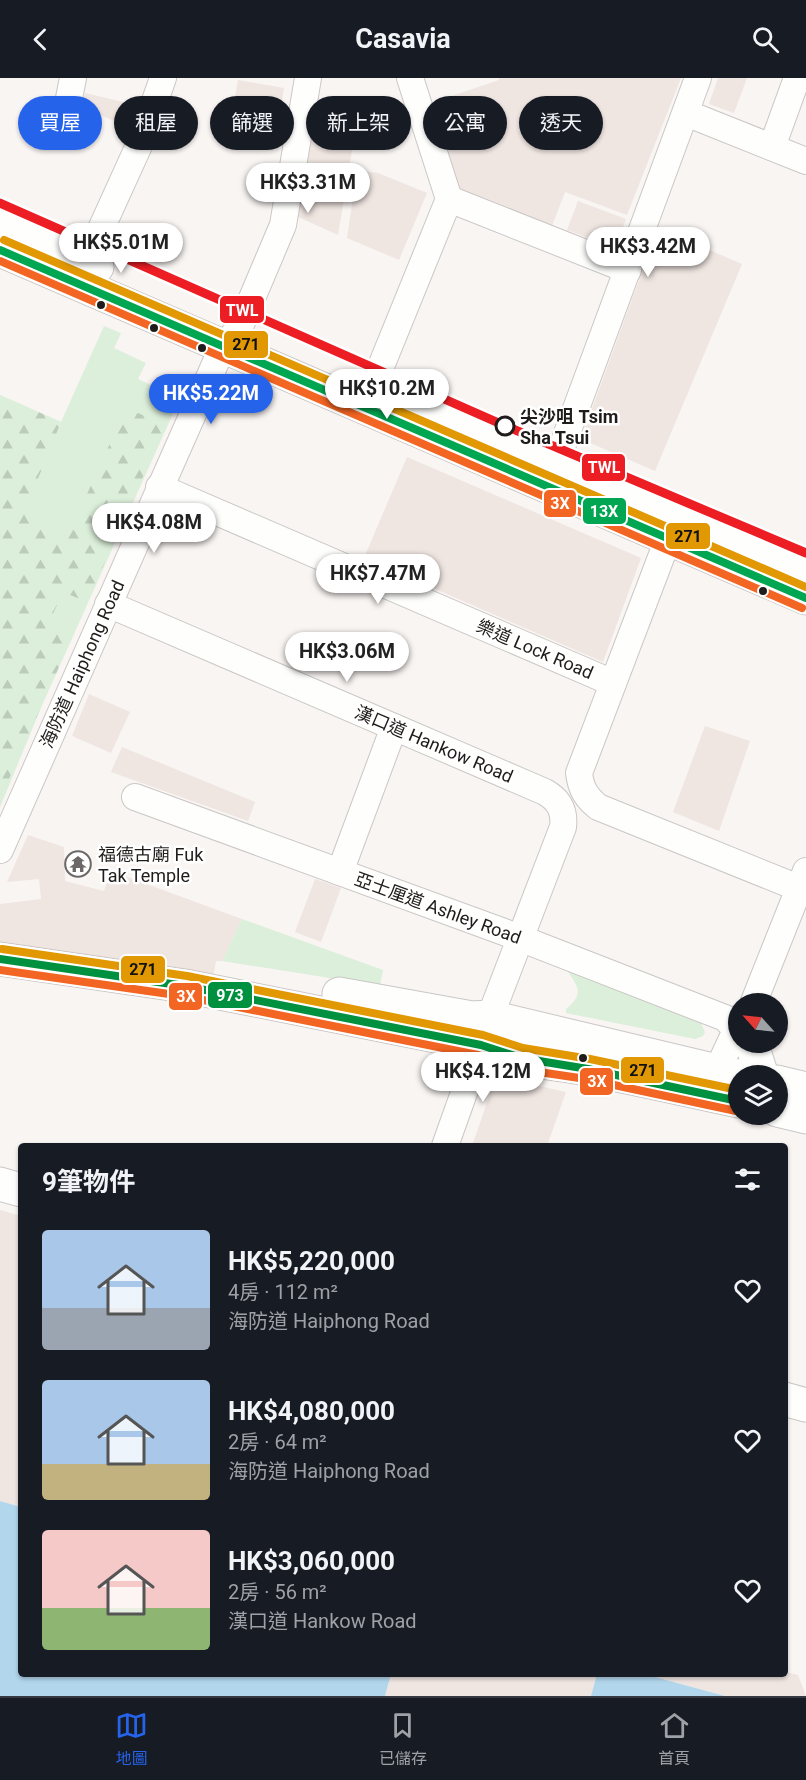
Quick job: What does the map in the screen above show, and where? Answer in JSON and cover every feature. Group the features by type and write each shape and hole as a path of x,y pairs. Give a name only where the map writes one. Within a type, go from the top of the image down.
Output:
{"main road":[{"path":"0,224 86,262 231,338 668,539 806,598"},
{"path":"0,250 231,338 373,386 806,571"},
{"path":"0,936 136,968 185,986 485,1031 717,1080 728,1091"},
{"path":"0,958 136,968"},
{"path":"485,1031 499,1030 514,1040 550,1050 586,1069 717,1080"},
{"path":"788,1085 806,1089"},
{"path":"788,1113 806,1117"},
{"path":"0,1184 18,1189"},
{"path":"788,1400 806,1405"}],"street":[{"path":"69,96 73,78"},
{"path":"86,262 141,141 163,78"},
{"name":"海防道 Haiphong Road","path":"0,850 159,487 283,225 308,78"},
{"path":"373,386 449,199 410,78"},
{"path":"556,463 698,78"},
{"path":"772,147 797,78"},
{"path":"686,113 806,161"},
{"path":"449,199 628,270"},
{"name":"樂道 Lock Road","path":"159,487 613,683"},
{"path":"668,539 579,773 582,789 587,798 598,807 804,884 758,993"},
{"name":"漢口道 Hankow Road","path":"108,604 545,792 558,803 563,814 563,827 520,938"},
{"path":"340,872 394,727"},
{"name":"亞士厘道 Ashley Road","path":"135,797 520,938 728,1020"},
{"path":"446,1143 520,938"},
{"path":"717,1080 731,1053"}],"shaded area":[{"path":"499,78 681,78 627,215 565,192 552,226 461,192 447,150 507,150 507,96 452,96 499,80"},
{"path":"718,78 747,78 734,113 709,104"},
{"path":"238,80 284,88 283,96 235,96"},
{"path":"102,97 114,100 114,121 102,116"},
{"path":"307,150 352,150 338,235 296,216"},
{"path":"357,170 378,173 427,193 399,260 347,238"},
{"path":"578,201 626,219 615,248 567,230"},
{"path":"658,228 742,264 655,471 581,439"},
{"path":"407,457 641,558 603,662 364,558"},
{"path":"89,694 130,712 111,753 72,736"},
{"path":"705,726 750,741 719,831 673,812"},
{"path":"122,747 255,802 248,821 111,772"},
{"path":"28,835 64,847 65,881 104,891 111,871 242,919 222,961 216,961 208,1006 0,975 0,904 41,899 39,879 7,882"},
{"path":"315,879 341,888 321,942 295,932"},
{"path":"516,1081 566,1092 548,1143 473,1143 491,1091"},
{"path":"0,1210 18,1215 18,1506 0,1501"},
{"path":"788,1673 798,1675 806,1696 725,1696 655,1677 788,1677"},
{"path":"390,1677 596,1677 591,1696 385,1696"}],"green space":[{"path":"104,326 121,333 114,348 146,363 138,379 180,398 43,703 0,807 0,395 61,422"},
{"path":"0,395 61,422 26,508 42,525 68,536 126,408 166,425 87,602 63,592 47,627 72,638 0,799"},
{"path":"242,919 383,970 380,986 222,961"},
{"path":"566,968 700,1021 705,1032 703,1036 695,1039 566,1013 566,1009 573,1003 578,993"}],"water":[{"path":"0,1501 18,1506 18,1677 390,1677 385,1696 0,1696"},
{"path":"596,1677 655,1677 725,1696 591,1696"}],"transit line":[{"name":"TWL","path":"0,203 501,424 806,553"},
{"name":"271","path":"4,240 806,587"},
{"name":"13X","path":"0,250 806,598"},
{"name":"3X","path":"0,261 802,608"},
{"name":"271","path":"2,949 187,976 483,1035 523,1048 590,1059 728,1088"},
{"name":"973","path":"0,959 185,986 481,1045 521,1058 588,1069 728,1099"},
{"name":"3X","path":"0,970 183,996 478,1055 519,1069 586,1079 728,1109"}],"place":[{"name":"尖沙咀 Tsim Sha Tsui","path":"505,426"},
{"name":"福德古廟 Fuk Tak Temple","path":"78,864"}]}
